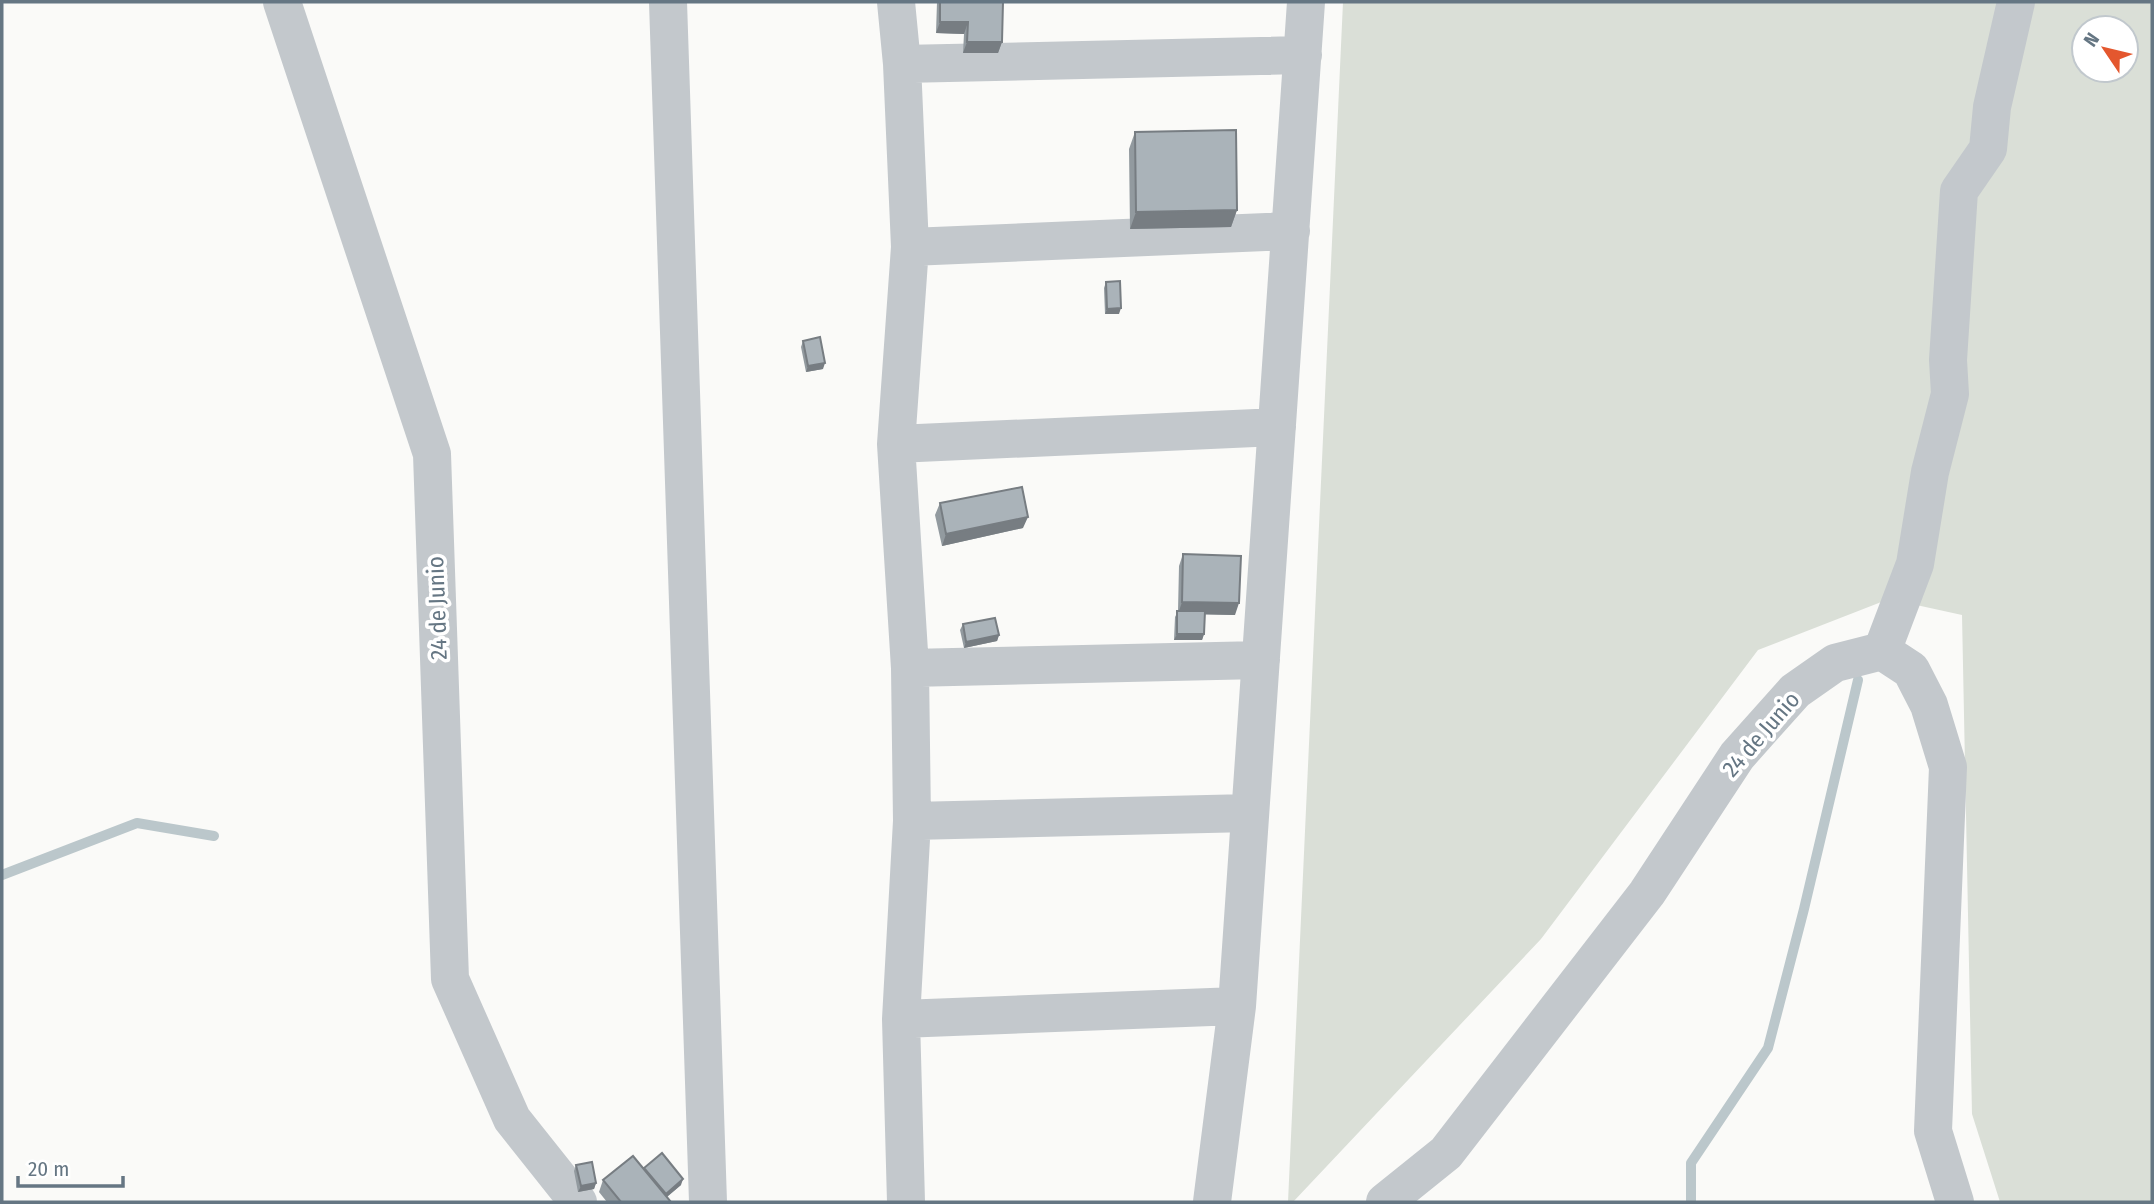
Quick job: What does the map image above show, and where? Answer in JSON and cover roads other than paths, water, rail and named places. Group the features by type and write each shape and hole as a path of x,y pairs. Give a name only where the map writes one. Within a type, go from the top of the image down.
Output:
{"street":[{"name":"24 de Junio","path":"282,2 432,454 450,979 513,1119 578,1202"},
{"path":"668,2 708,1202"},
{"path":"896,2 902,64 910,247 896,444 910,668 912,821 901,1019 906,1202"},
{"path":"1212,1202 1237,1006 1306,2"},
{"path":"1955,1202 1933,1131 1948,767 1929,705 1911,670 1882,651 1915,564 1930,472 1950,394 1948,360 1959,191 1988,149 1992,107 2016,2"},
{"path":"902,64 1303,55"},
{"path":"910,247 1291,231"},
{"path":"896,444 1277,427"},
{"name":"24 de Junio","path":"1385,1202 1446,1153 1647,893 1737,755 1795,691 1835,663 1882,651"},
{"path":"910,668 1261,660"},
{"path":"912,821 1250,813"},
{"path":"901,1019 1237,1006"}],"waterway":[{"path":"1691,1202 1691,1163 1768,1048 1858,680"},
{"path":"2,875 137,823 214,836"}]}
